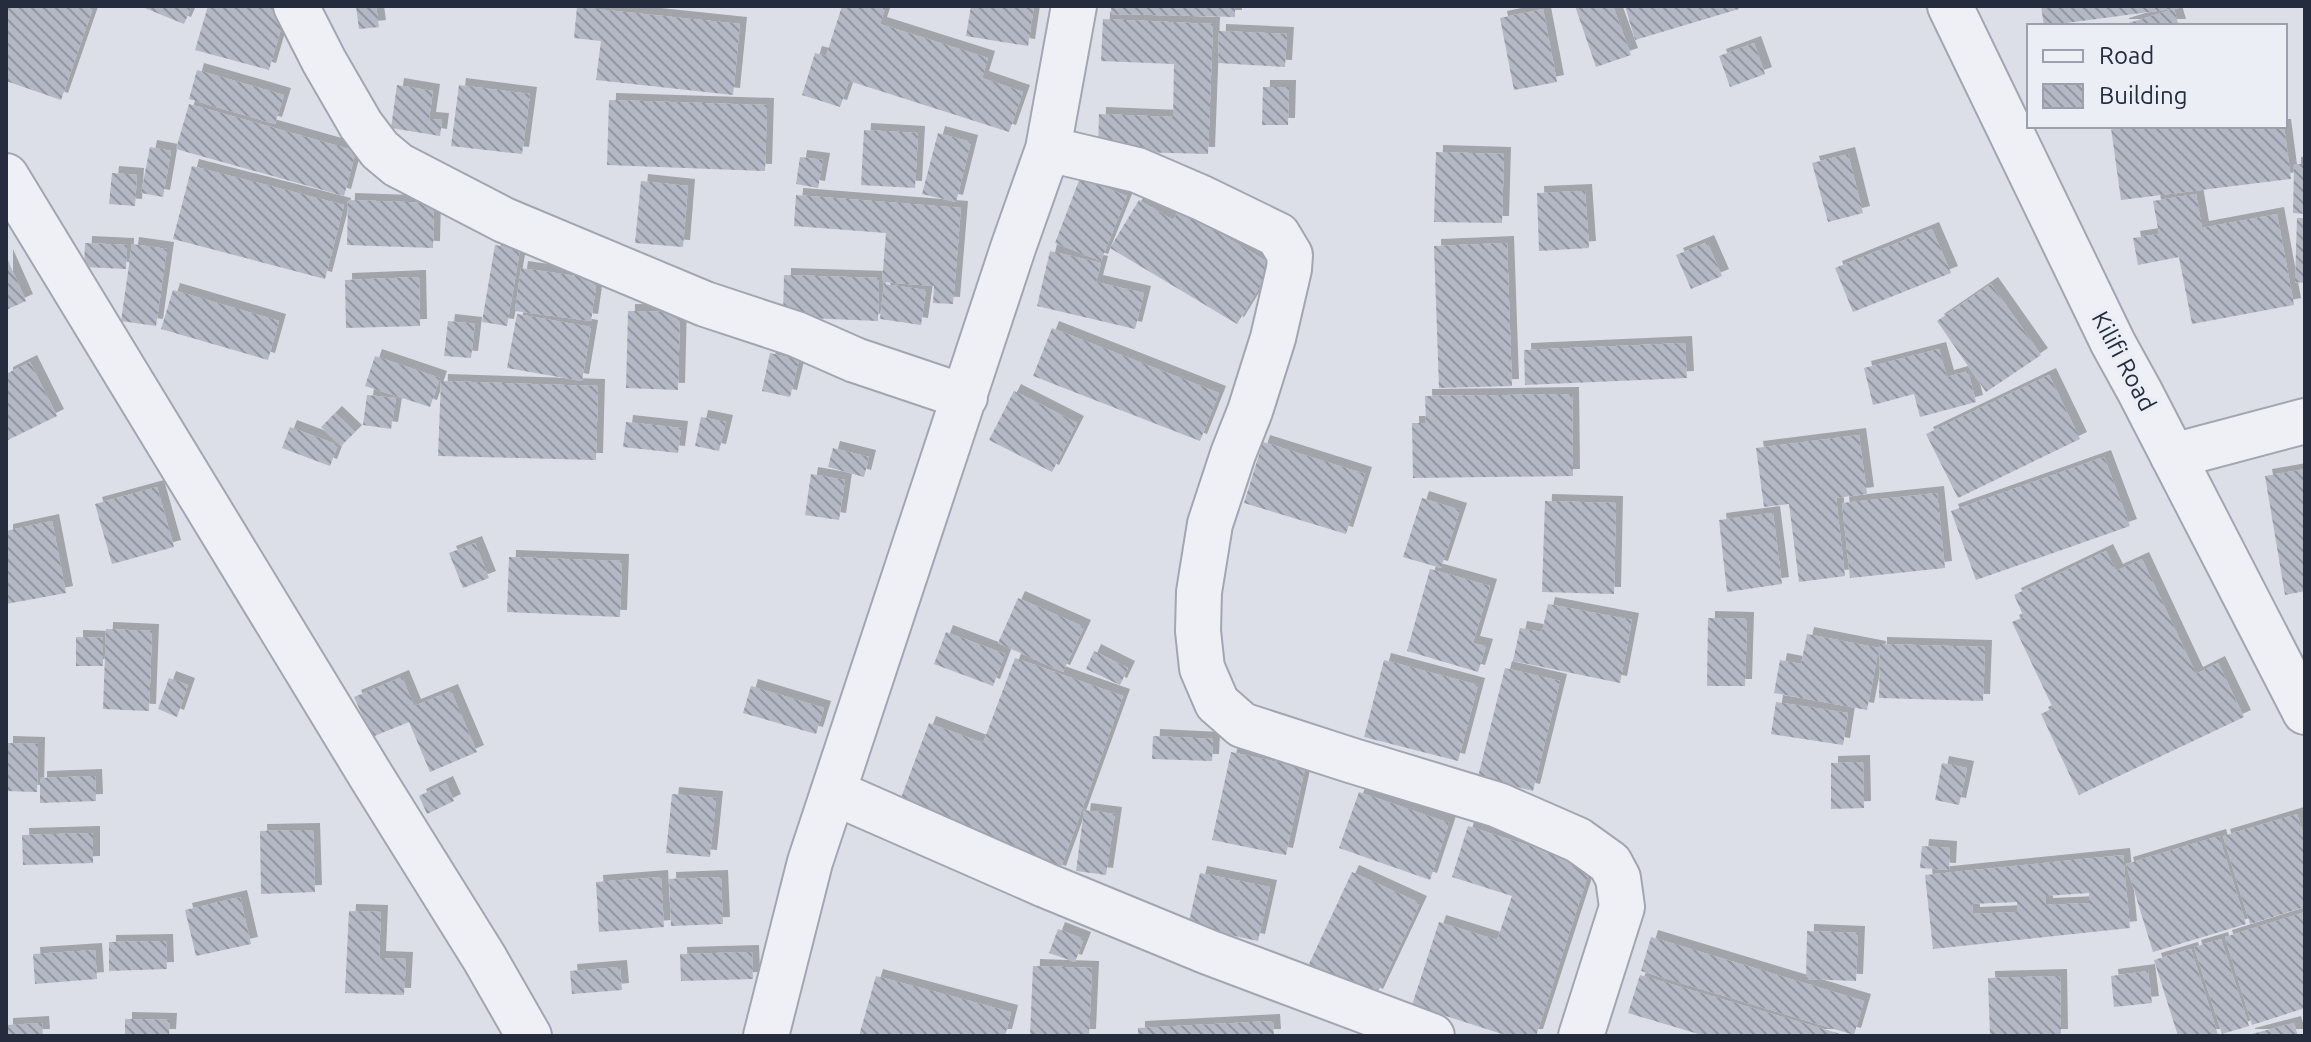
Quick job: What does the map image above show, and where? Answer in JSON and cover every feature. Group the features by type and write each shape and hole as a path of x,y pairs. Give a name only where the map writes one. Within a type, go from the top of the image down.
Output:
{"street":[{"path":"296,6 361,125 380,150 398,165 504,220 682,294 796,334 855,360 965,397"},
{"path":"766,1036 810,862 1048,149 1074,6"},
{"name":"Kilifi Road","path":"1950,6 2113,343 2305,712"},
{"path":"1048,149 1137,170 1278,235 1285,245 1290,255 1289,269 1273,338 1210,524 1199,592 1198,631 1202,668 1217,703 1242,725 1498,805 1578,840 1610,863 1618,878 1622,907 1581,1036"},
{"path":"6,176 485,959 529,1036"},
{"path":"2173,456 2305,421"},
{"path":"833,792 1208,952 1432,1036"}],"building":[{"path":"6,6 93,8 61,100 6,81"},
{"path":"140,6 192,6 184,24"},
{"path":"208,6 265,6 286,12 269,70 195,50"},
{"path":"356,6 376,6 379,27 359,29"},
{"path":"842,6 886,6 880,24 988,58 982,78 1023,92 1009,132 849,81 840,107 802,95 815,53 826,56"},
{"path":"971,6 1034,6 1028,46 966,36"},
{"path":"1111,6 1235,6 1235,17 1111,14"},
{"path":"1575,6 1613,6 1631,55 1596,67"},
{"path":"1625,6 1738,6 1739,9 1635,40"},
{"path":"2041,6 2179,6 2059,24 2044,24"},
{"path":"577,7 740,24 733,95 596,80 601,41 574,38"},
{"path":"1543,9 1557,82 1514,90 1500,18"},
{"path":"2174,9 2178,24 2125,24"},
{"path":"1103,19 1213,24 1208,154 1098,151 1099,114 1173,117 1174,64 1101,61"},
{"path":"1219,31 1287,34 1285,67 1218,63"},
{"path":"1754,43 1765,74 1730,87 1719,56"},
{"path":"197,70 284,95 275,124 189,99"},
{"path":"397,85 433,91 429,119 442,120 440,136 391,128"},
{"path":"459,85 530,94 522,154 451,146"},
{"path":"1263,87 1289,87 1288,125 1262,125"},
{"path":"609,100 767,105 765,171 607,165"},
{"path":"189,104 356,151 344,196 176,149"},
{"path":"2111,128 2284,128 2291,179 2121,200"},
{"path":"864,130 918,133 915,188 861,185"},
{"path":"938,133 971,142 956,202 922,194"},
{"path":"150,147 171,151 163,197 141,193"},
{"path":"1436,152 1504,154 1502,223 1434,222"},
{"path":"1848,154 1863,213 1828,222 1812,163"},
{"path":"800,157 823,160 818,188 796,184"},
{"path":"2294,164 2305,164 2305,214 2293,213"},
{"path":"192,166 344,205 325,279 173,239"},
{"path":"112,173 137,175 135,206 109,204"},
{"path":"1080,178 1127,196 1101,261 1055,243"},
{"path":"641,181 688,186 683,247 635,243"},
{"path":"1585,191 1589,248 1539,251 1537,193"},
{"path":"2196,194 2202,228 2277,214 2294,305 2192,324 2179,257 2138,265 2133,238 2159,234 2153,201"},
{"path":"796,195 961,208 953,304 933,303 934,286 882,282 886,233 794,226"},
{"path":"348,200 434,203 433,248 347,245"},
{"path":"1139,200 1173,220 1179,209 1273,265 1237,324 1110,248"},
{"path":"2297,218 2305,218 2305,283 2295,282"},
{"path":"1932,229 1951,273 1853,312 1835,268"},
{"path":"1707,242 1722,276 1691,289 1676,255"},
{"path":"85,243 127,245 126,269 84,267"},
{"path":"1507,243 1512,386 1439,388 1434,246"},
{"path":"132,244 167,249 156,326 121,321"},
{"path":"495,245 520,250 507,326 482,322"},
{"path":"1050,251 1101,263 1096,282 1144,293 1135,329 1037,306"},
{"path":"6,256 26,301 6,310"},
{"path":"521,268 597,279 591,321 515,311"},
{"path":"784,275 879,278 878,321 783,317"},
{"path":"419,277 420,326 346,328 345,280"},
{"path":"884,284 926,290 921,325 880,319"},
{"path":"1991,284 2041,355 1986,392 1937,321"},
{"path":"173,290 279,321 268,360 161,329"},
{"path":"628,311 680,312 678,390 626,388"},
{"path":"517,314 591,327 582,381 507,368"},
{"path":"448,321 475,324 471,358 444,356"},
{"path":"1052,328 1219,393 1200,441 1033,376"},
{"path":"1685,343 1687,378 1525,385 1524,350"},
{"path":"1939,349 1947,377 1968,371 1976,402 1920,417 1914,394 1873,405 1864,368"},
{"path":"770,353 799,360 790,397 762,391"},
{"path":"375,356 440,378 430,407 365,386"},
{"path":"30,362 57,416 6,441 6,374"},
{"path":"2049,375 2080,439 1958,498 1926,434"},
{"path":"441,381 598,386 596,460 438,456"},
{"path":"1014,391 1077,423 1052,472 989,440"},
{"path":"1572,394 1573,476 1413,478 1412,423 1426,423 1425,396"},
{"path":"367,395 396,398 391,429 363,425"},
{"path":"335,413 355,432 341,446 321,427"},
{"path":"701,417 726,422 719,451 695,446"},
{"path":"626,422 681,428 678,453 623,447"},
{"path":"290,427 338,445 330,466 282,448"},
{"path":"1859,435 1867,494 1836,498 1845,576 1799,582 1789,504 1764,507 1756,448"},
{"path":"1263,442 1365,474 1346,534 1244,503"},
{"path":"833,448 869,457 864,477 828,467"},
{"path":"2104,457 2130,526 1976,580 1951,511"},
{"path":"2305,469 2305,591 2285,595 2265,476"},
{"path":"811,474 845,480 839,520 805,515"},
{"path":"157,487 174,547 112,564 95,504"},
{"path":"1937,493 1945,568 1850,578 1842,503"},
{"path":"1422,498 1460,510 1441,568 1403,557"},
{"path":"1545,501 1616,503 1614,594 1542,592"},
{"path":"1773,513 1782,584 1727,592 1719,520"},
{"path":"52,521 66,593 6,604 6,531"},
{"path":"475,543 489,578 463,588 449,553"},
{"path":"2106,551 2116,571 2142,559 2196,674 2218,663 2244,717 2079,795 2041,714 2053,708 2012,622 2024,617 2014,595"},
{"path":"509,557 622,561 620,617 507,612"},
{"path":"1430,569 1490,586 1473,643 1486,646 1478,672 1407,651"},
{"path":"1018,598 1084,627 1063,672 998,643"},
{"path":"1548,604 1632,620 1620,683 1513,661 1520,628 1542,632"},
{"path":"1708,618 1747,619 1745,686 1707,686"},
{"path":"106,629 152,631 149,711 103,709"},
{"path":"946,632 1005,654 993,686 934,664"},
{"path":"1807,634 1879,648 1867,710 1774,693 1780,660 1801,664"},
{"path":"76,637 103,638 103,666 76,666"},
{"path":"1880,644 1985,647 1983,701 1879,698"},
{"path":"1094,651 1128,668 1120,685 1086,669"},
{"path":"1015,658 1123,696 1059,873 895,814 929,723 983,743"},
{"path":"1384,660 1478,685 1458,761 1364,737"},
{"path":"1505,668 1560,681 1533,791 1478,777"},
{"path":"402,677 414,706 451,691 477,752 430,772 409,722 372,737 354,697"},
{"path":"169,678 188,685 177,717 158,709"},
{"path":"751,686 824,708 816,734 743,713"},
{"path":"1776,702 1848,713 1843,745 1771,734"},
{"path":"1153,736 1213,739 1212,761 1152,759"},
{"path":"6,743 38,744 37,792 6,791"},
{"path":"1231,752 1305,768 1286,855 1212,840"},
{"path":"1863,762 1864,808 1831,809 1831,763"},
{"path":"1942,763 1967,768 1959,805 1935,800"},
{"path":"95,776 96,801 40,803 40,778"},
{"path":"446,783 454,801 427,814 419,796"},
{"path":"1359,792 1449,823 1430,880 1339,848"},
{"path":"672,794 716,798 710,857 666,853"},
{"path":"1084,810 1115,814 1106,875 1076,871"},
{"path":"2297,814 2305,839 2305,907 2250,924 2223,836"},
{"path":"1468,826 1591,866 1536,1036 1508,1036 1412,1005 1439,922 1497,940 1512,896 1452,877"},
{"path":"313,830 315,892 261,894 260,831"},
{"path":"93,833 93,863 23,865 22,835"},
{"path":"2219,836 2246,924 2153,952 2126,864"},
{"path":"1922,846 1950,848 1949,870 1920,868"},
{"path":"2123,855 2130,928 1933,949 1925,875","holes":["2089,893 2089,903 2046,905 2045,896","2017,902 2017,912 1973,914 1972,904"]},
{"path":"1352,872 1420,903 1376,996 1309,964"},
{"path":"1200,873 1270,887 1258,941 1188,926"},
{"path":"661,877 664,927 599,932 596,882"},
{"path":"721,877 723,924 671,926 669,879"},
{"path":"240,897 251,944 196,956 185,910"},
{"path":"349,911 381,912 379,958 406,959 404,995 345,993"},
{"path":"2305,912 2305,1008 2252,1025 2225,937"},
{"path":"1058,929 1084,939 1075,962 1049,953"},
{"path":"1807,931 1858,933 1856,981 1806,979"},
{"path":"1651,937 1864,1001 1854,1035 1641,971"},
{"path":"2221,939 2249,1026 2222,1034 2194,947"},
{"path":"166,941 167,969 109,971 109,942"},
{"path":"2191,949 2216,1036 2178,1036 2154,960"},
{"path":"95,950 97,979 35,984 33,954"},
{"path":"752,952 753,979 681,981 680,954"},
{"path":"1033,966 1092,968 1089,1036 1030,1036"},
{"path":"620,967 622,990 572,994 570,971"},
{"path":"2148,971 2152,1003 2114,1007 2111,976"},
{"path":"1640,975 1844,1036 1705,1036 1628,1013"},
{"path":"876,976 1011,1012 1005,1036 859,1036"},
{"path":"2060,976 2061,1036 1990,1036 1988,978"},
{"path":"125,1019 170,1020 169,1036 125,1036"},
{"path":"1273,1021 1274,1036 1138,1036 1138,1028"},
{"path":"42,1023 43,1036 6,1036 6,1025"},
{"path":"2294,1023 2298,1036 2248,1036 2248,1035"}]}
